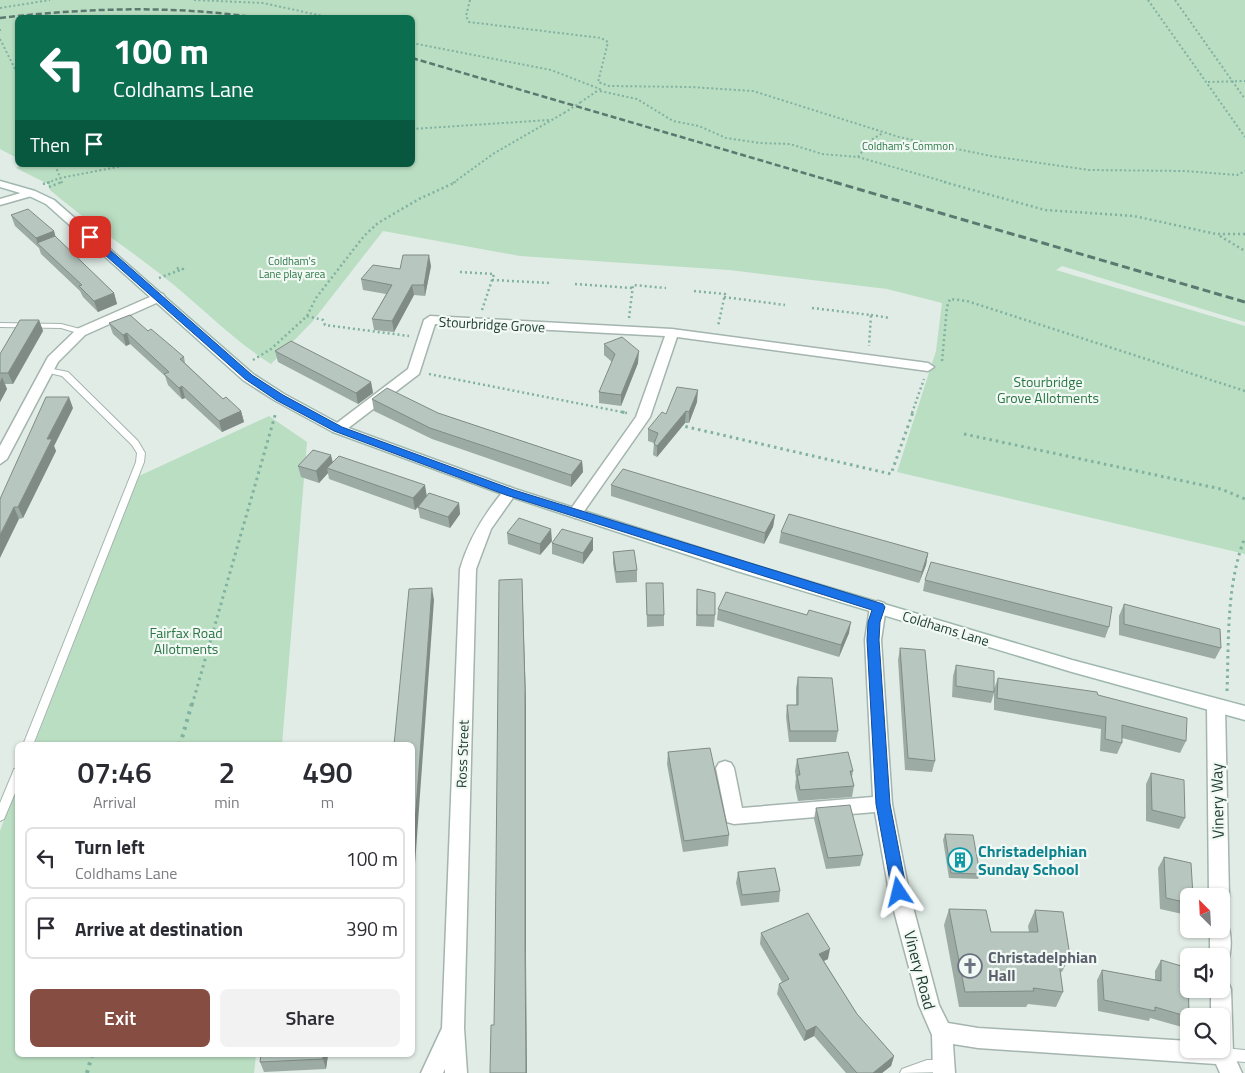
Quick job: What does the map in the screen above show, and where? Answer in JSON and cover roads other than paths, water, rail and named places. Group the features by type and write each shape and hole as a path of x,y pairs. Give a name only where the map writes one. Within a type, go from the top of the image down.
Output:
{"street":[{"name":"Coldhams Lane","path":"0,184 38,189 50,202 159,296 248,377 290,403 338,429 510,492 575,513 1072,666 1245,713"},
{"path":"0,202 38,189"},
{"path":"0,459 48,370 65,346 81,332 159,296"},
{"name":"Stourbridge Grove","path":"338,429 414,371 430,320 672,333 928,366"},
{"path":"575,513 643,416 672,333"},
{"name":"Ross Street","path":"456,1073 453,1028 468,569 474,546 485,524 510,492"},
{"name":"Vinery Road","path":"878,607 874,622 873,640 883,804 902,902 929,1005 935,1022 942,1032"},
{"name":"Vinery Way","path":"1219,888 1221,707"},
{"path":"725,768 734,816 883,804"},
{"name":"Ross Street","path":"432,1073 453,1028"},
{"path":"944,1070 942,1032 978,1038 1180,1051"},
{"path":"1224,1058 1231,1073"}],"lane":[{"path":"0,325 60,326 81,332"},
{"path":"29,742 140,462 141,454 135,443 65,374 48,370"},
{"path":"0,816 15,779"},
{"path":"1230,1055 1245,1056"},
{"path":"906,1073 927,1066 944,1070"}],"railway":[{"path":"32,15 130,9 194,11 234,15"},
{"path":"0,18 15,17"},
{"path":"415,59 838,183"},
{"path":"834,182 1245,302"}],"place":[{"name":"Christadelphian Sunday School","path":"960,860"},
{"name":"Christadelphian Hall","path":"970,966"}],"park label":[{"name":"Coldham's Common","path":"908,146"},
{"name":"Coldham's Lane play area","path":"292,267"},
{"name":"Stourbridge Grove Allotments","path":"1048,390"},
{"name":"Fairfax Road Allotments","path":"186,640"}]}
